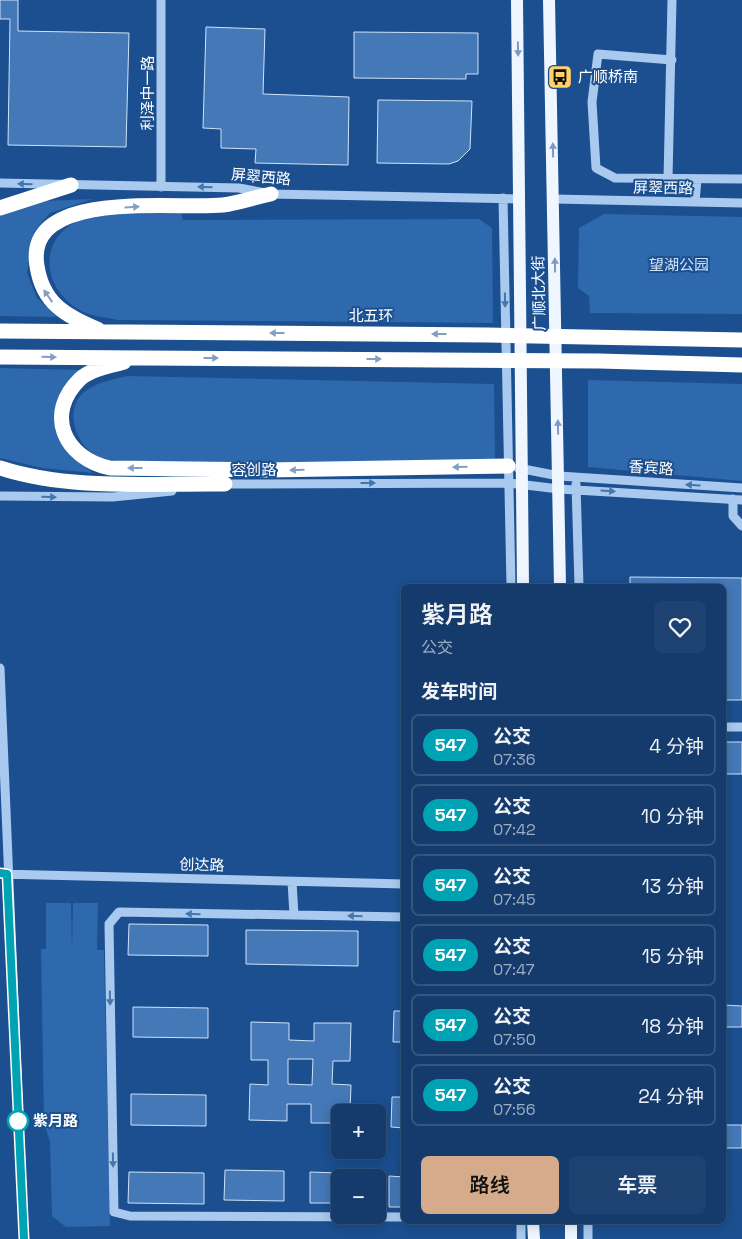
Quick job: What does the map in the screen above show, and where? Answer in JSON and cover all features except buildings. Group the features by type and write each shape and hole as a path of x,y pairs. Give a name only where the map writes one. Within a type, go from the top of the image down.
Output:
{"highway":[{"path":"0,208 71,185"},
{"path":"102,331 63,313 50,300 41,285 36,264 38,244 44,232 53,223 70,214 87,210 137,206 222,205 271,194"},
{"name":"北五环","path":"0,331 488,334 742,340"},
{"path":"0,357 599,361 742,365"},
{"path":"137,358 82,377 71,390 64,404 62,417 64,432 69,443 79,455 93,464 110,468 267,470 515,467"},
{"path":"0,468 16,473 76,483 225,484"}],"main road":[{"name":"广顺北大街","path":"516,0 520,199 515,483 523,584"},
{"name":"广顺北大街","path":"549,0 560,584"},
{"path":"533,1224 534,1239"},
{"path":"571,1224 571,1239"}],"street":[{"name":"利泽中一路","path":"161,0 162,187"},
{"path":"668,179 672,0"},
{"path":"672,60 598,54 592,102 596,168 615,178 742,179"},
{"path":"695,202 697,179"},
{"name":"屏翠西路","path":"0,183 239,188 271,194 520,199"},
{"path":"503,198 515,467"},
{"name":"屏翠西路","path":"554,199 742,203"},
{"name":"香宾路","path":"515,467 559,476 742,488"},
{"path":"576,477 579,584"},
{"path":"511,584 515,483"},
{"name":"容创路","path":"0,496 113,497 225,484 515,483 559,489"},
{"name":"香宾路","path":"559,489 738,500"},
{"path":"742,493 733,516 742,526"},
{"path":"0,668 3,874 24,1239"},
{"path":"726,727 742,727"},
{"name":"创达路","path":"3,874 401,884"},
{"path":"292,882 294,915"},
{"path":"401,917 119,912 109,924 114,1212 130,1216 401,1217"},
{"path":"521,1224 521,1239"},
{"path":"588,1224 588,1239"}],"green space":[{"path":"93,199 50,213 34,232 27,273 37,298 57,317 0,316 0,216 44,201"},
{"path":"108,213 181,213 183,220 479,219 492,228 493,323 117,320 86,313 62,295 54,283 50,270 50,257 54,244 62,232 75,222 86,217"},
{"name":"望湖公园","path":"604,214 742,217 742,314 590,313 589,296 578,288 579,228"},
{"path":"0,368 84,370 59,433 70,455 93,473 42,468 0,458"},
{"path":"127,376 494,384 495,459 282,465 121,462 101,458 88,449 77,433 73,414 75,405 80,397 92,387 106,381"},
{"path":"588,380 742,384 742,481 588,467"},
{"path":"46,903 71,903 72,950 73,903 98,903 97,950 104,950 110,1226 66,1227 52,1216 50,1142 44,1123 41,949 46,949"}],"bus line":[{"name":"547","path":"0,873 7,874 24,1239"}],"place":[{"name":"广顺桥南","path":"560,77"},
{"name":"紫月路","path":"18,1121"}]}
